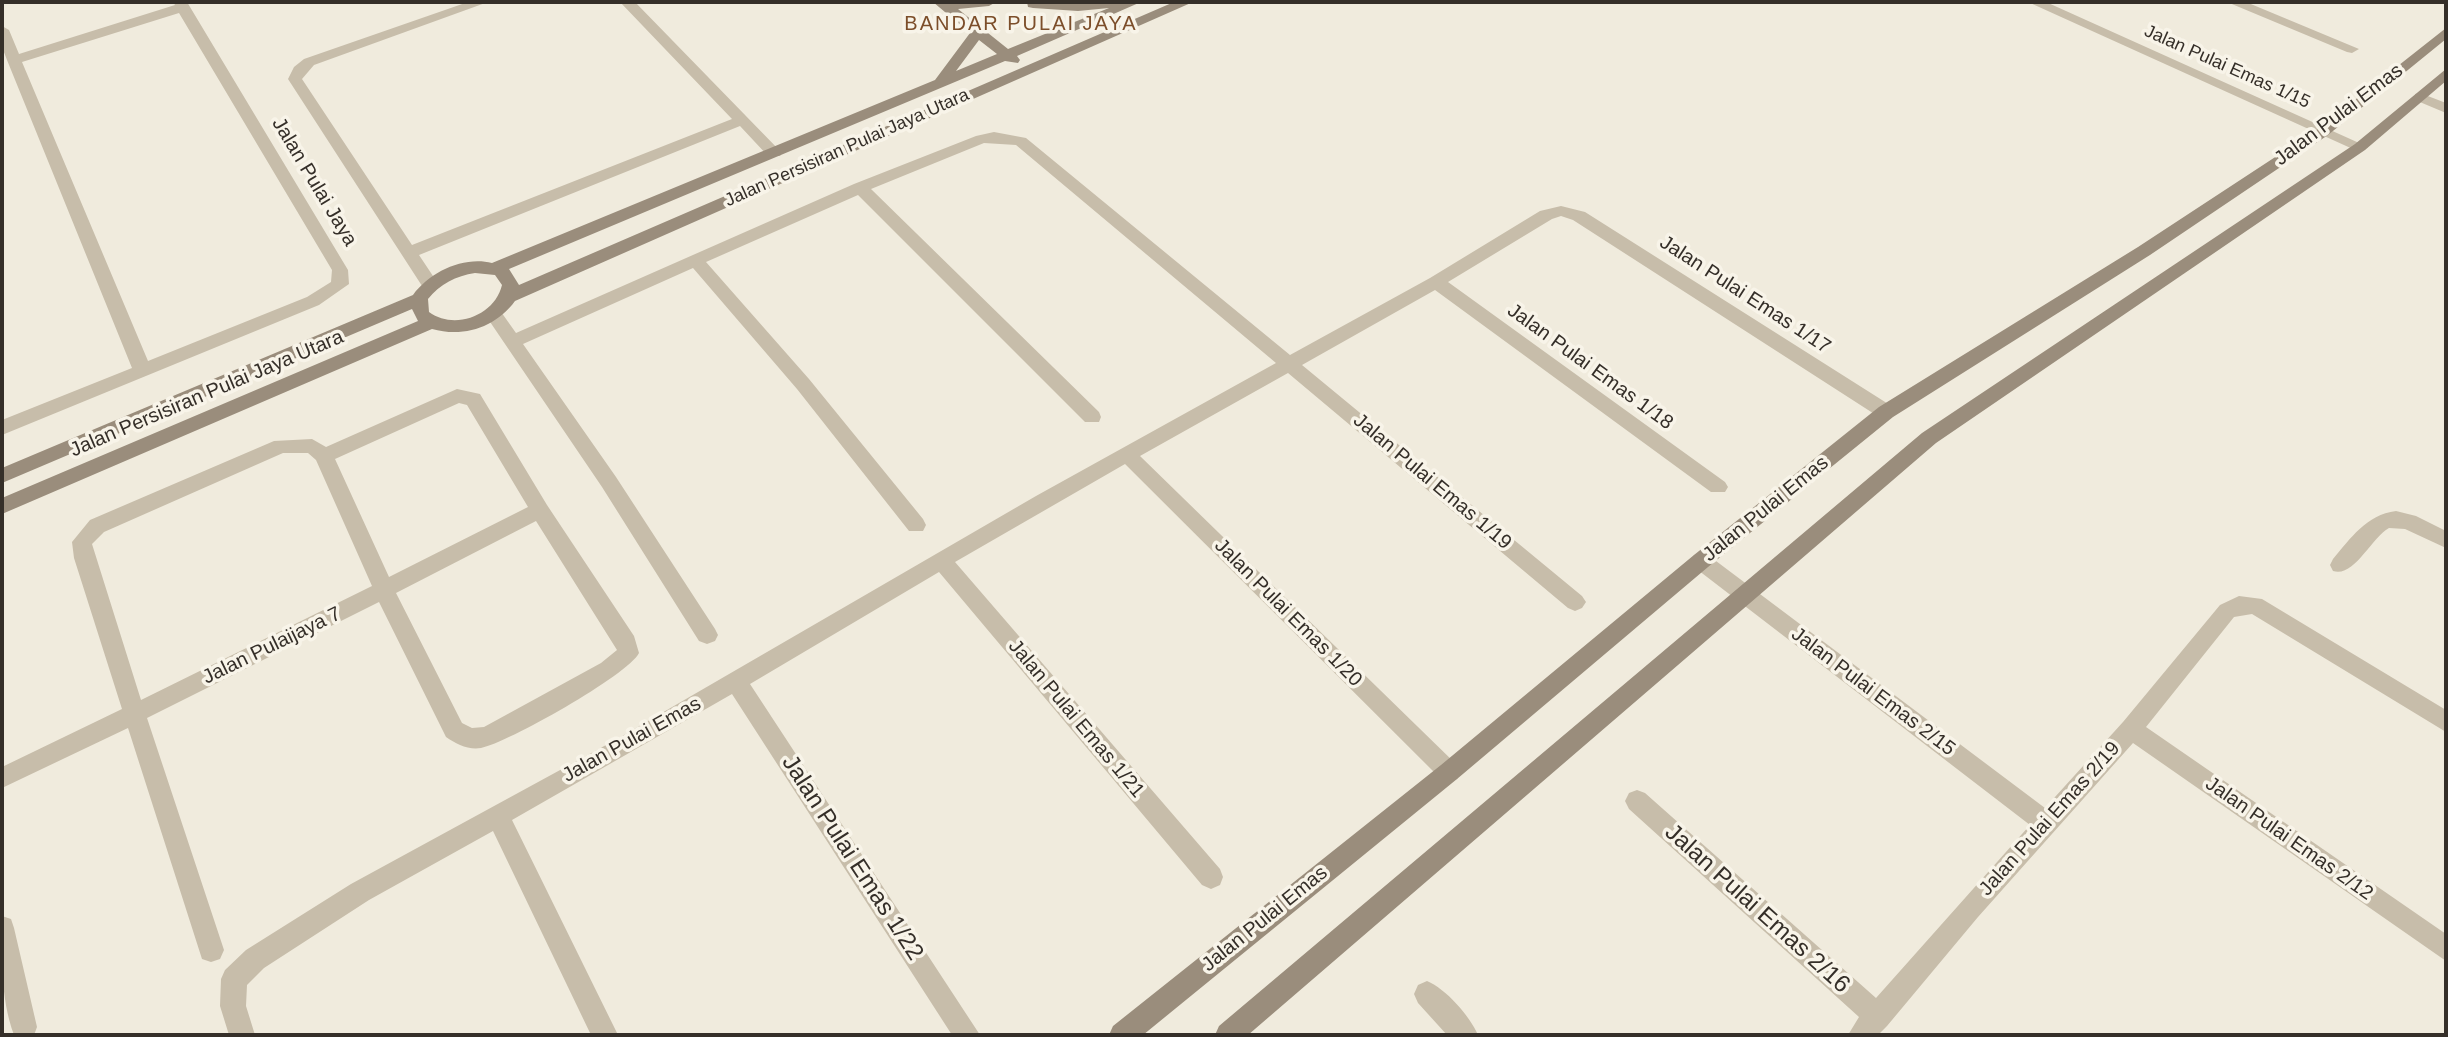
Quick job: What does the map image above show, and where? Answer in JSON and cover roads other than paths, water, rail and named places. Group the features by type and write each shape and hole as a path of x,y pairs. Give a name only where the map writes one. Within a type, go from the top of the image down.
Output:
{"street":[{"path":"481,2 309,62 299,70 295,79 408,253 425,292 418,310 430,323 460,326 493,313 510,296 510,279 493,269"},
{"path":"627,2 774,153"},
{"path":"943,4 989,2"},
{"path":"1032,3 1078,7 1117,2"},
{"name":"Jalan Persisiran Pulai Jaya Utara","path":"2,476 425,292 466,268 493,269 1134,2"},
{"name":"Jalan Persisiran Pulai Jaya Utara","path":"510,296 1186,2"},
{"name":"Jalan Pulai Emas 1/15","path":"2035,2 2360,147"},
{"path":"2234,2 2352,49"},
{"path":"1032,3 1085,45"},
{"path":"14,60 182,4"},
{"name":"Jalan Pulai Jaya","path":"2,428 313,301 333,290 342,276 182,4"},
{"path":"943,4 1025,70"},
{"path":"2,30 142,370"},
{"path":"941,81 978,32"},
{"name":"Jalan Pulai Emas","path":"1122,1035 1449,772 1701,561 1886,412 2144,251 2323,132 2446,32"},
{"name":"Jalan Pulai Emas","path":"1228,1035 1929,438 2360,147 2446,73"},
{"path":"2420,97 2446,108"},
{"path":"408,253 742,120"},
{"name":"Jalan Pulai Emas 1/19","path":"860,188 994,137 1021,141 1575,602"},
{"path":"513,341 860,188 1092,417"},
{"name":"Jalan Pulai Emas","path":"242,1035 233,1006 234,979 255,959 360,892 625,746 1126,454 1436,282 1546,215 1561,211 1579,216"},
{"name":"Jalan Pulai Emas 1/17","path":"1579,216 1886,412"},
{"path":"695,260 803,384 916,525"},
{"name":"Jalan Pulai Emas 1/18","path":"1436,282 1718,487"},
{"path":"493,313 609,482 707,635"},
{"name":"Jalan Persisiran Pulai Jaya Utara","path":"2,506 430,323"},
{"path":"211,950 84,558 82,542 86,535 113,518 281,446 300,443 312,446 324,456 384,590 454,730 478,740 492,734 609,670 628,653 626,642 540,510 473,399 457,396 324,456"},
{"name":"Jalan Pulai Emas 1/20","path":"1126,454 1449,772"},
{"name":"Jalan Pulaijaya 7","path":"2,778 540,510"},
{"path":"2340,565 2376,524 2386,518 2405,521 2446,540"},
{"name":"Jalan Pulai Emas 1/21","path":"942,561 1211,877"},
{"name":"Jalan Pulai Emas 2/15","path":"1701,561 2046,823"},
{"name":"Jalan Pulai Emas 2/19","path":"1870,1026 2131,729 2227,611 2239,605 2255,605 2446,722"},
{"name":"Jalan Pulai Emas 1/22","path":"736,681 967,1035"},
{"name":"Jalan Pulai Emas 2/12","path":"2131,729 2446,949"},
{"name":"Jalan Pulai Emas 2/16","path":"1637,801 1870,1026"},
{"path":"497,814 605,1035"},
{"path":"2,928 24,1027"},
{"path":"1427,994 1465,1035"}],"district":[{"name":"BANDAR PULAI JAYA","path":"1021,24"}]}
